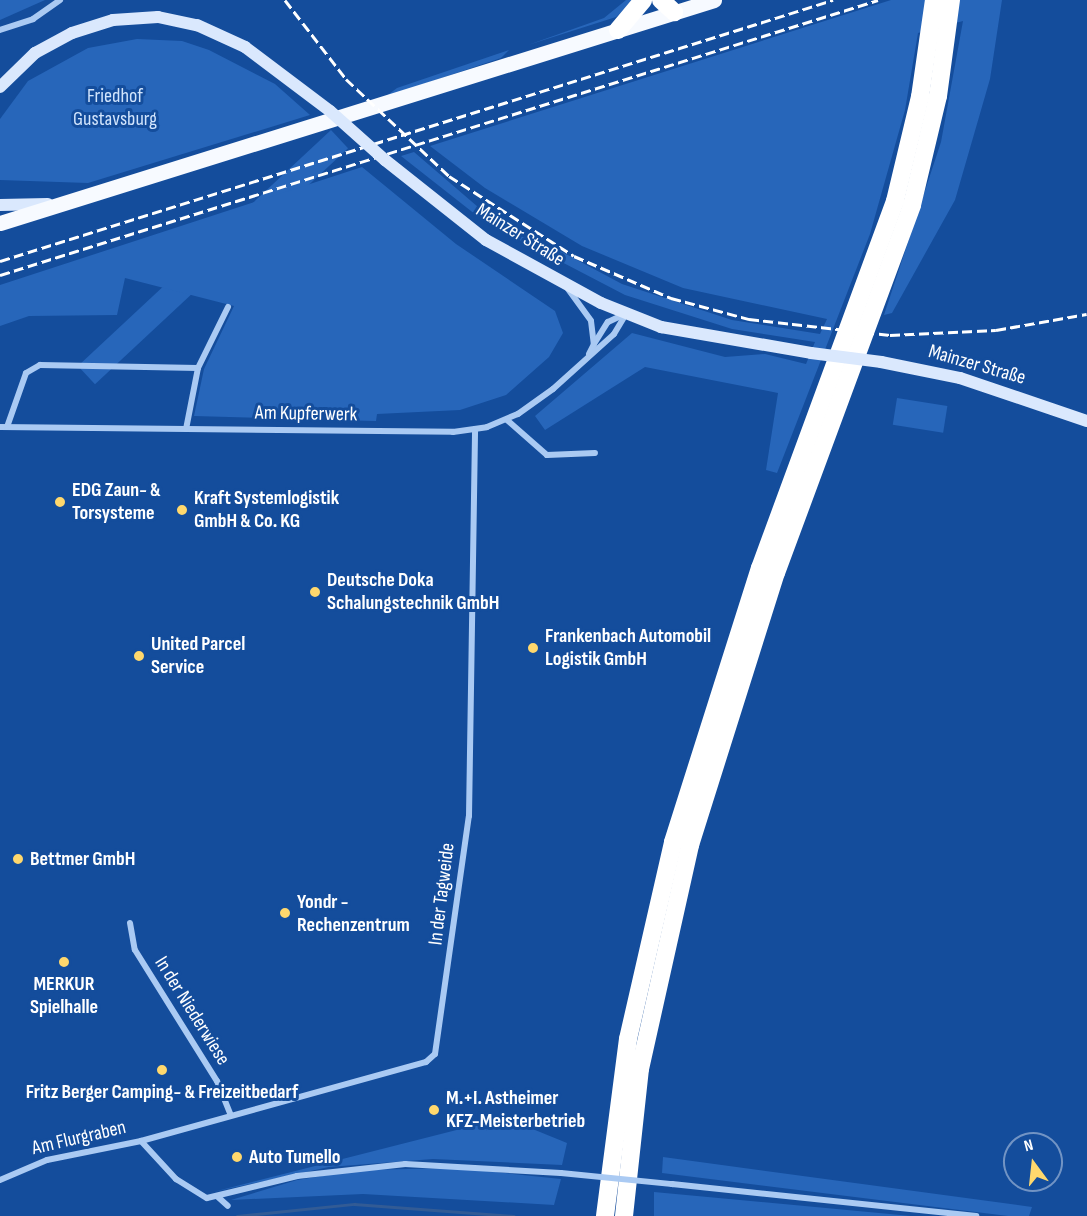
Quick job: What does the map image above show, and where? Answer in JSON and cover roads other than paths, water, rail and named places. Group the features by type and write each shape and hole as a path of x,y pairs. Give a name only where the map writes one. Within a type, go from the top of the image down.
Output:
{"highway":[{"path":"618,30 643,0"},
{"path":"605,1216 630,1029 673,842 756,578 895,201 930,30 933,0"},
{"path":"625,1213 643,1052 690,845 776,573 900,243 931,132 951,0"}],"main road":[{"path":"0,223 618,30 669,4 714,0"},
{"name":"Mainzer Straße","path":"0,87 26,60 91,26 137,17 169,19 245,47 330,111 385,160 486,240 564,285 626,314 713,339 881,362 960,378 1087,421"},
{"path":"0,205 64,203"}],"street":[{"path":"0,30 33,19 60,0"},
{"path":"564,285 588,313 594,344"},
{"path":"186,429 198,368 228,307"},
{"name":"Am Kupferwerk","path":"587,357 610,319 626,314"},
{"name":"Am Kupferwerk","path":"3,427 475,429 507,420 546,394 615,334 626,314"},
{"path":"3,427 26,373 33,366 198,368"},
{"path":"507,420 547,455 595,453"},
{"name":"In der Tagweide","path":"141,1141 426,1062 440,1042 469,816 475,429"},
{"name":"In der Niederwiese","path":"130,923 135,950 217,1081 231,1115"},
{"name":"Am Flurgraben","path":"0,1180 47,1161 141,1141 198,1195 218,1197"},
{"path":"218,1197 297,1176 405,1164 561,1173 976,1216"},
{"path":"218,1197 228,1206"}],"waterway":[{"path":"237,1216 354,1204 514,1216"}],"railway":[{"path":"285,0 346,79 449,176 574,256 671,298 749,319 890,335 996,330 1087,314"},
{"path":"0,261 833,0"},
{"path":"0,275 878,0"}],"place":[{"name":"EDG Zaun- & Torsysteme","path":"60,502"},
{"name":"Kraft Systemlogistik GmbH & Co. KG","path":"182,510"},
{"name":"Deutsche Doka Schalungstechnik GmbH","path":"315,592"},
{"name":"Frankenbach Automobil Logistik GmbH","path":"533,648"},
{"name":"United Parcel Service","path":"139,656"},
{"name":"Bettmer GmbH","path":"18,859"},
{"name":"Yondr - Rechenzentrum","path":"285,913"},
{"name":"MERKUR Spielhalle","path":"64,962"},
{"name":"Fritz Berger Camping- & Freizeitbedarf","path":"162,1070"},
{"name":"M.+I. Astheimer KFZ-Meisterbetrieb","path":"434,1110"},
{"name":"Auto Tumello","path":"237,1157"}],"park label":[{"name":"Friedhof Gustavsburg","path":"115,108"}]}
